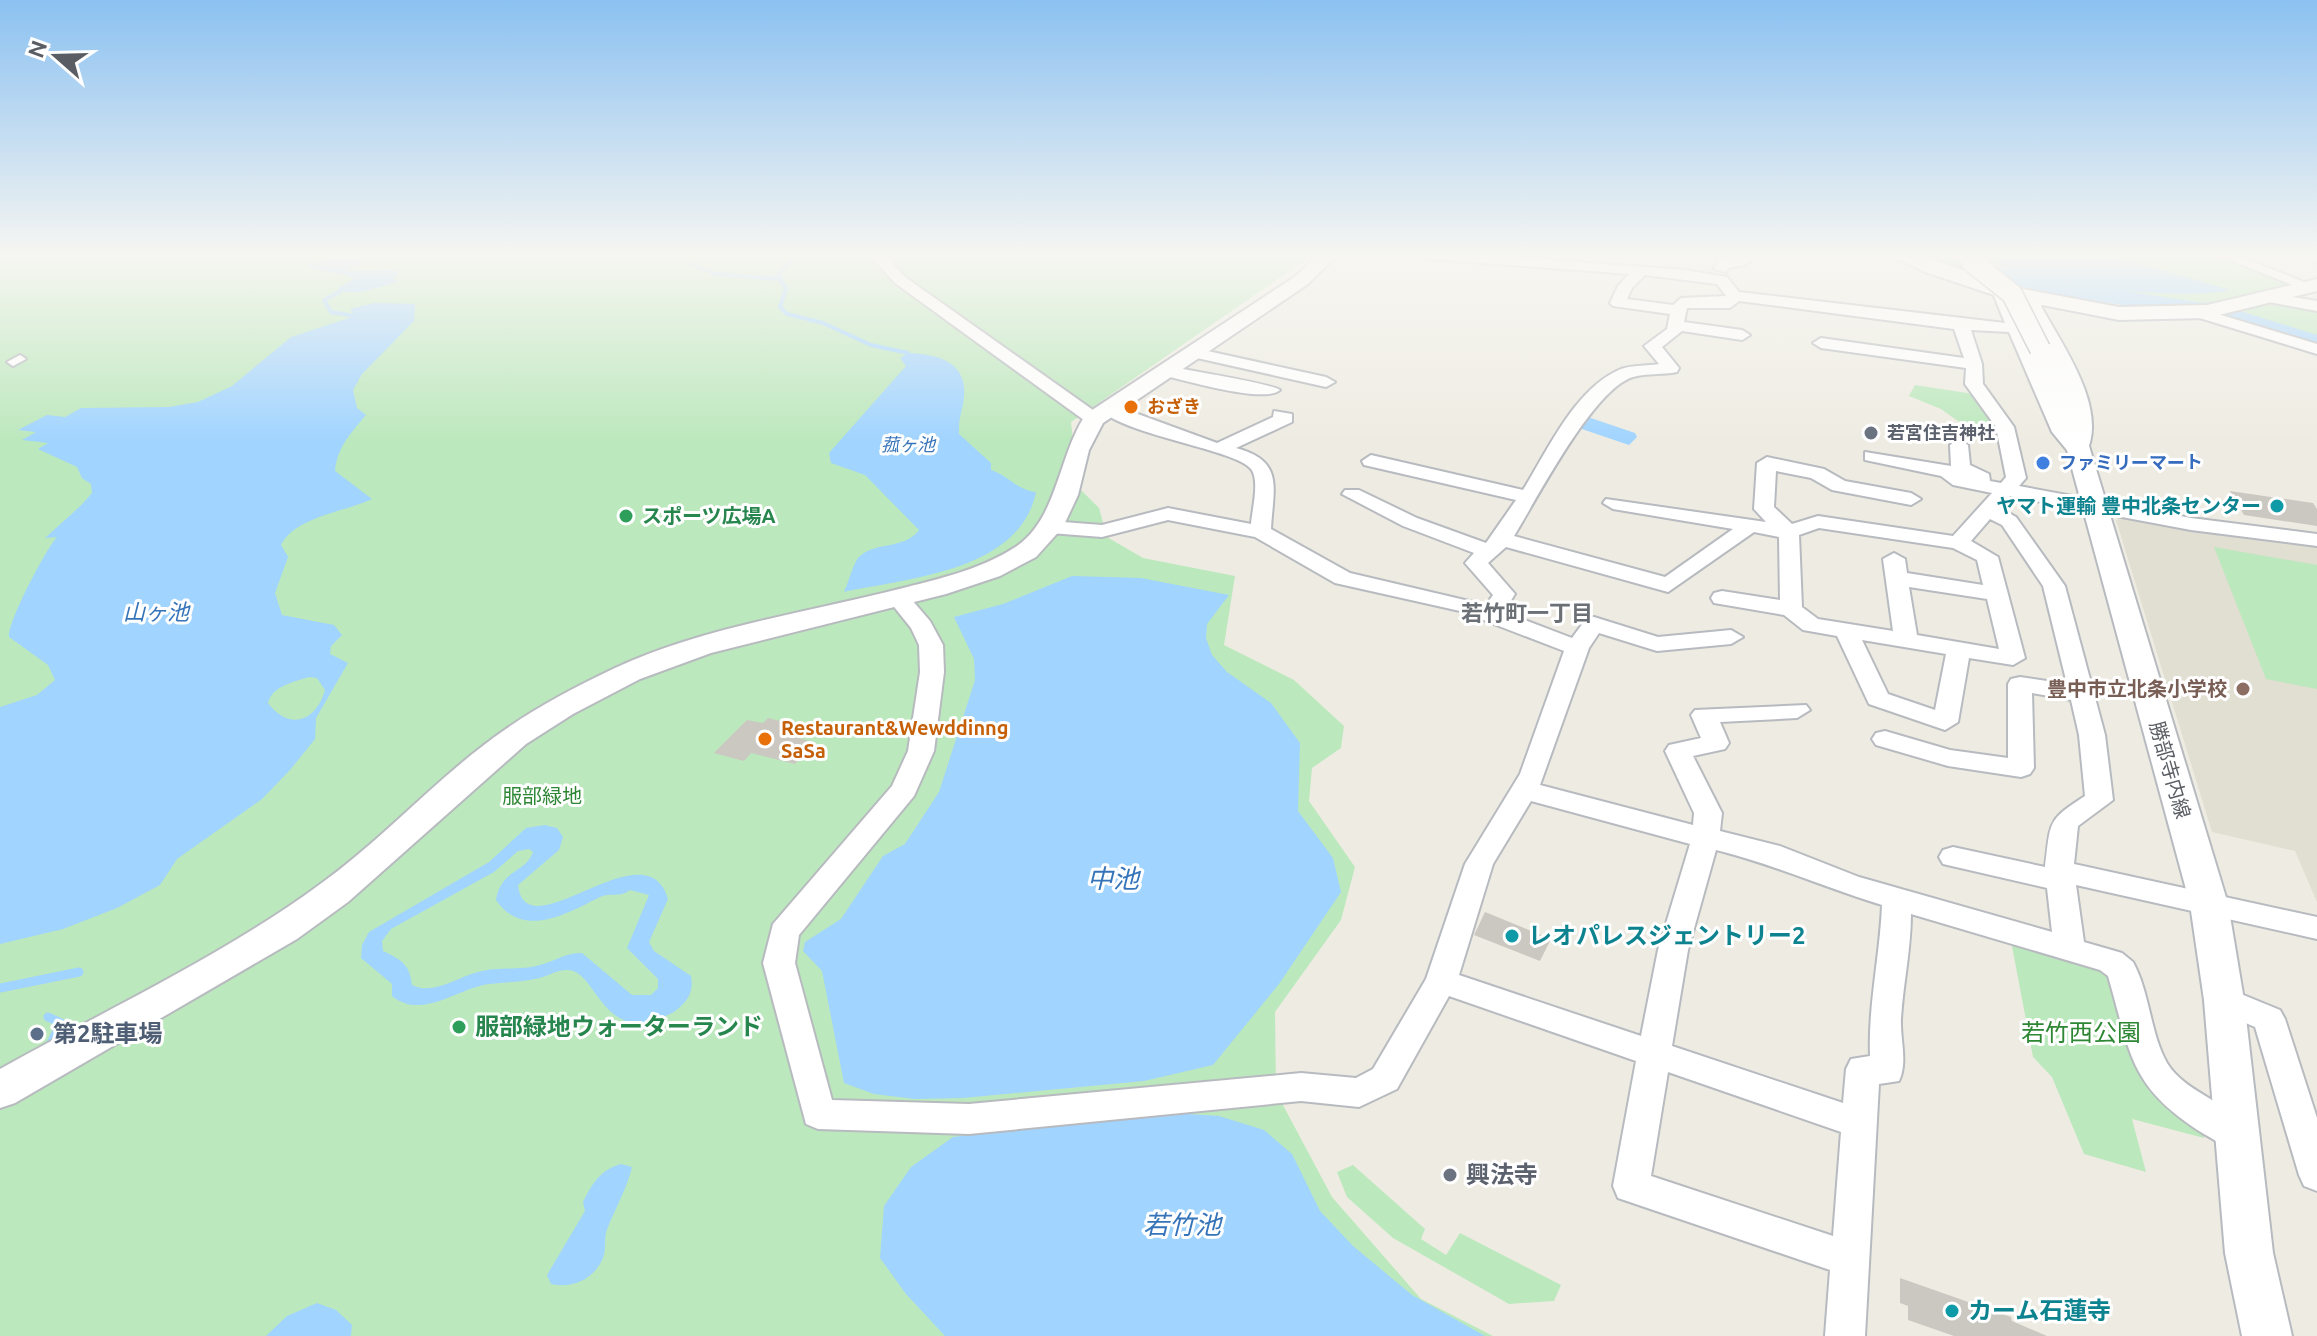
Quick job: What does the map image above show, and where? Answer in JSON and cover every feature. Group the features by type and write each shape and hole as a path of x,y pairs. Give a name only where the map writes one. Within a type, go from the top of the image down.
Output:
{"street":[{"path":"954,316 1102,415 1248,457 1261,467 1264,478 1261,532"},
{"path":"0,1090 284,929 335,893 515,737 562,707 629,673 701,647 898,598 990,570 1027,551 1050,527 1066,495 1077,450 1102,415 1248,316"},
{"path":"1671,316 1742,335"},
{"path":"1893,316 1961,325 2028,339"},
{"path":"2014,316 2028,339"},
{"name":"勝部寺内線","path":"2020,316 2028,339 2065,402 2209,904 2224,1000 2249,1253 2267,1336"},
{"path":"2038,316 2077,397 2085,436 2078,451"},
{"path":"2223,316 2317,349"},
{"path":"1492,614 1504,594 1476,563 1495,545 1529,497 1546,465 1583,410 1608,385 1627,373 1671,368 1652,346 1672,335 1678,318"},
{"path":"1958,543 1990,511 2016,478 2005,427 1974,384 1974,364 1961,325"},
{"path":"1821,343 1974,364"},
{"path":"1194,353 1326,382"},
{"path":"1168,371 1249,389 1271,390"},
{"path":"1221,448 1286,418 1280,415"},
{"path":"1959,445 1961,468 2006,488"},
{"path":"1872,456 1947,471 1960,481"},
{"path":"1371,461 1529,497"},
{"path":"1791,609 1789,532 1764,509 1767,463 1817,473 1839,486 1911,499"},
{"path":"1408,490 1420,472"},
{"path":"1936,483 1960,481 2191,524 2317,540"},
{"path":"1839,486 1841,525"},
{"path":"1352,494 1410,522 1668,585 1750,526"},
{"path":"1613,503 1789,532 1818,522 1958,543 1987,557 2013,658 1811,625 1791,609 1722,598"},
{"path":"1634,529 1650,510"},
{"path":"1990,511 2009,521 2054,586 2092,735 2099,800 2065,822 2059,876 2070,949"},
{"path":"1050,527 1102,531 1168,514 1261,532 1343,578 1492,614 1577,648"},
{"path":"1906,640 1896,568 1996,594"},
{"path":"898,598 922,626 931,645 932,672 921,751 904,790 784,932 781,948 779,963 818,1114 969,1119 1301,1087 1359,1093 1385,1079 1441,981 1479,864 1521,789 1533,774 1577,648 1594,624 1657,644 1731,637"},
{"path":"1846,630 1878,699 1945,722 1959,649"},
{"path":"1885,739 1948,758 2021,768 2020,684 2081,694"},
{"path":"1797,710 1704,715 1716,743 1678,751 1708,813 1705,840 1673,950 1631,1186 1849,1259"},
{"path":"1521,789 1705,840 1770,853 1897,899 2111,961 2122,970 2153,1071 2185,1104 2236,1135"},
{"path":"1953,857 2209,904 2317,928"},
{"path":"1845,1336 1863,1069 1887,1071 1885,1019 1895,959 1897,899"},
{"path":"1441,981 1857,1123"},
{"path":"2224,1000 2269,1019 2317,1175"}],"shaded area":[{"name":"豊中市立北条小学校","path":"2127,517 2317,547 2317,902 2295,851 2212,832 2116,520"}],"green space":[{"name":"服部緑地","path":"0,316 1224,316 1071,422 1078,487 1099,508 1107,537 1143,558 1235,576 1224,645 1294,680 1344,726 1341,748 1312,768 1309,801 1355,867 1341,920 1275,1012 1276,1092 1332,1197 1421,1299 1493,1336 0,1336"},
{"path":"2254,316 2317,316 2317,337"},
{"path":"1915,385 1974,394 1999,427 1958,421 1941,409 1909,396"},
{"path":"2214,547 2317,565 2317,689 2266,679"},
{"name":"若竹西公園","path":"2011,941 2100,963 2203,1126 2204,1138 2132,1119 2146,1172 2084,1154 2052,1077 2033,1057"},
{"path":"1353,1165 1425,1229 1421,1239 1446,1255 1460,1233 1561,1285 1554,1301 1509,1304 1393,1238 1347,1197 1337,1172"}],"water":[{"name":"山ヶ池","path":"354,316 414,316 414,321 362,374 353,390 357,408 366,415 346,441 336,462 335,471 372,499 321,516 297,528 281,545 288,557 275,593 282,615 334,625 342,635 331,646 330,654 348,663 316,718 315,739 262,799 177,859 160,885 117,908 63,929 0,944 0,707 37,695 55,680 48,665 9,637 10,629 28,586 57,537 45,538 92,493 91,484 82,478 77,467 38,449 48,443 22,440 36,432 18,430 47,415 65,417 81,408 169,407 198,402 232,386 291,337","holes":["309,677 317,678 325,690 315,709 301,719 284,717 268,703 274,692"]},
{"name":"菰ヶ池","path":"908,353 940,358 956,368 964,384 959,434 991,463 991,470 1023,489 1036,492 1026,518 1009,539 986,555 930,575 844,592 860,556 874,548 906,540 919,530 865,475 831,463 829,453 906,366 900,358"},
{"path":"1585,416 1635,433 1637,437 1629,445 1579,428"},
{"name":"中池","path":"1072,576 1141,578 1229,595 1207,624 1206,638 1212,655 1227,672 1271,703 1300,743 1298,811 1333,858 1341,892 1279,984 1213,1065 1144,1081 963,1098 915,1099 874,1094 844,1083 822,971 803,951 805,942 841,919 883,856 905,844 939,792 975,680 974,659 954,617 1003,604"},
{"path":"545,825 557,828 563,837 559,850 518,885 526,902 542,906 613,880 636,875 656,880 668,899 649,942 654,951 691,976 690,995 680,1007 651,1021 634,1023 621,1019 610,1011 585,980 568,970 533,979 478,986 428,1004 404,1003 392,996 392,984 361,958 362,945 369,932 489,862 526,828","holes":["529,849 533,852 530,859 503,882 496,900 519,919 546,920 600,897 630,890 649,895 627,948 658,979 658,988 651,995 632,995 582,953 532,967 486,970 437,987 420,988 412,985 404,964 383,951 382,941 391,929 494,872 518,851"]},
{"name":"若竹池","path":"1172,1113 1219,1116 1264,1130 1292,1154 1320,1211 1353,1246 1412,1295 1485,1336 945,1336 906,1294 880,1258 884,1206 911,1167 953,1137"},
{"path":"621,1164 632,1167 607,1231 599,1265 588,1277 575,1284 551,1284 547,1275 585,1211 583,1202 590,1189 602,1174"},
{"path":"317,1303 336,1310 352,1325 351,1336 266,1336 287,1316"}],"building":[{"name":"ヤマト運輸 豊中北条センター","path":"2230,491 2313,503 2317,509 2317,526 2244,515"},
{"name":"Restaurant&Wewddinng SaSa","path":"768,718 800,726 790,736 814,742 795,764 751,753 744,761 714,753 747,720 763,723"},
{"name":"レオパレスジェントリー2","path":"1485,912 1551,939 1540,961 1474,935"},
{"name":"カーム石蓮寺","path":"1900,1278 2011,1317 2012,1321 2047,1336 1954,1336 1908,1320 1908,1306 1900,1303"}],"waterway":[{"path":"796,316 823,323 871,345 908,353"},
{"path":"2234,316 2317,343"},
{"path":"0,988 79,972"},
{"path":"48,1017 61,1023 50,1045"}],"place":[{"name":"おざき","path":"1131,407"},
{"name":"若宮住吉神社","path":"1871,433"},
{"name":"ファミリーマート","path":"2043,463"},
{"name":"ヤマト運輸 豊中北条センター","path":"2277,506"},
{"name":"スポーツ広場A","path":"626,516"},
{"name":"豊中市立北条小学校","path":"2243,689"},
{"name":"Restaurant&Wewddinng SaSa","path":"765,739"},
{"name":"レオパレスジェントリー2","path":"1512,936"},
{"name":"服部緑地ウォーターランド","path":"459,1027"},
{"name":"第2駐車場","path":"37,1034"},
{"name":"興法寺","path":"1450,1175"},
{"name":"カーム石蓮寺","path":"1952,1311"}],"district":[{"name":"若竹町一丁目","path":"1527,613"}]}
